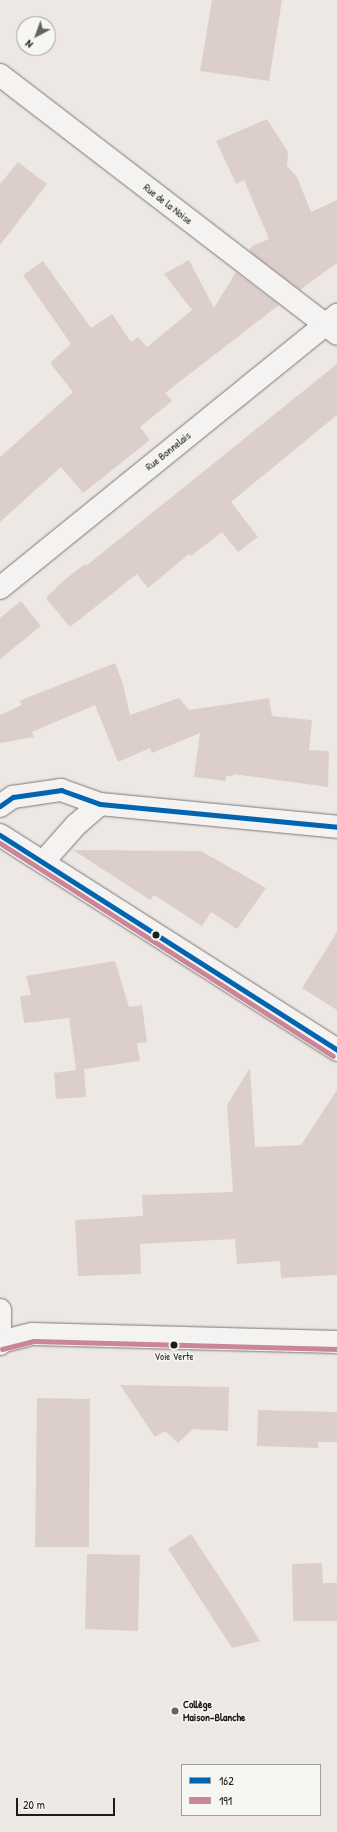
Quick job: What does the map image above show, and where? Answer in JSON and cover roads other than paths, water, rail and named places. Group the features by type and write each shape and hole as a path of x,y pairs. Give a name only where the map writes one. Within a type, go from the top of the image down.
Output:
{"street":[{"name":"Rue de la Noise","path":"0,75 333,324"},
{"name":"Rue Bonnelais","path":"0,588 333,324"},
{"path":"0,806 13,797 61,790 100,804 337,828"},
{"path":"43,862 76,825 100,804"},
{"path":"0,835 337,1050"},
{"path":"0,1310 0,1342 32,1334 337,1342"}],"place":[{"name":"Voie Verte","path":"174,1345"},
{"name":"Collège Maison-Blanche","path":"175,1711"}]}
